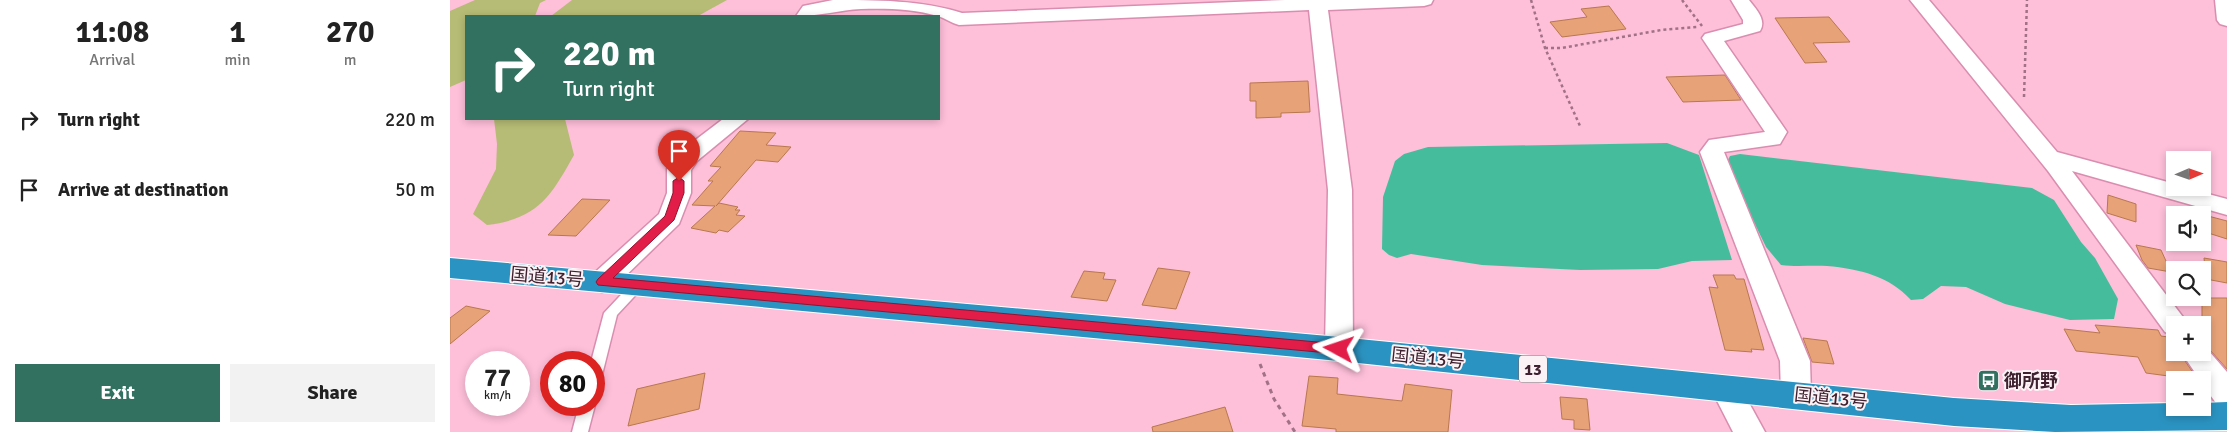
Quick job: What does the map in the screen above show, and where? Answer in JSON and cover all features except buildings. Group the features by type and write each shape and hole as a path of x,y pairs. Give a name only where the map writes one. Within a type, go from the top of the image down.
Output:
{"highway":[{"name":"国道13号","path":"450,268 1339,349 1726,389 1796,394 1954,412 2071,419 2227,416"}],"street":[{"path":"807,15 810,10 838,4 895,4 951,14 959,20 1318,2 1424,0"},
{"path":"1740,0 1753,20 1753,27 1708,32 1776,132 1772,139 1717,145 1712,152 1795,361 1796,394"},
{"path":"1919,0 2049,157 2168,316"},
{"path":"2224,0 2227,20"},
{"path":"1318,2 1340,190 1339,349"},
{"path":"602,282 670,218 679,193 679,169 689,156 736,120"},
{"path":"2049,157 2227,207"},
{"path":"2202,361 2227,394"},
{"path":"1726,389 1749,432"}],"lane":[{"path":"601,351 611,313 638,285"},
{"path":"580,432 584,416"}],"path":[{"path":"1530,0 1545,48 1580,126"},
{"path":"1682,0 1708,32"},
{"path":"2009,109 2023,109 2027,0"},
{"path":"1545,48 1562,48 1661,30 1708,32"},
{"path":"1255,341 1256,353 1274,399 1295,432"}],"shaded area":[{"path":"475,0 546,0 540,3 535,15 465,15 465,80 450,87 450,11"},
{"path":"572,0 727,0 700,15 552,15"},
{"path":"494,120 565,120 574,155 550,194 541,203 519,217 487,225 473,214 496,169 497,144"},
{"path":"1667,143 1699,155 1732,260 1692,261 1658,269 1580,270 1482,265 1411,254 1397,258 1389,255 1382,249 1383,197 1395,161 1404,154 1428,147"},
{"path":"1740,154 2032,188 2054,200 2081,242 2095,258 2118,299 2114,319 2070,320 2005,304 1966,287 1941,286 1923,299 1911,300 1883,279 1851,269 1827,266 1781,265 1766,247 1726,164 1730,156"}],"place":[{"name":"御所野","path":"1988,381"}],"route":[{"path":"679,181 679,193 670,218 602,282 1339,349"}]}
